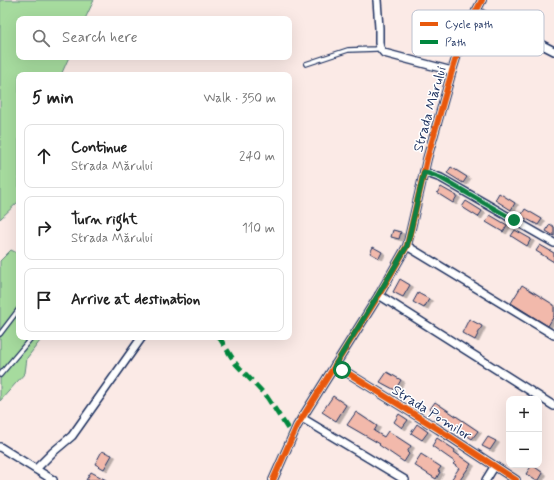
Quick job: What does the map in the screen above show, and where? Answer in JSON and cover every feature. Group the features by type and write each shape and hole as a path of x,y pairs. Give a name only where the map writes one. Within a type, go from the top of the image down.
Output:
{"street":[{"path":"377,0 379,22 378,43 384,52 452,71"},
{"name":"Strada Mărului","path":"477,10 482,0"},
{"path":"544,46 554,51"},
{"name":"Strada Mărului","path":"273,480 292,435 407,246 424,172 457,56"},
{"name":"Strada Mărului","path":"424,172 441,178 554,243"},
{"path":"407,246 554,335"},
{"path":"378,295 554,406"},
{"path":"36,469 72,436 140,340"},
{"name":"Strada Pomilor","path":"335,365 438,429 516,480"},
{"path":"302,418 405,480"},
{"path":"0,447 53,480"},
{"path":"486,480 494,467"}],"lane":[{"path":"306,64 348,50 380,48"},
{"path":"0,334 16,313"},
{"path":"0,375 29,340"}],"green space":[{"path":"0,0 94,0 86,16 16,16 16,60 68,60 62,72 16,72 16,204 0,219"},
{"path":"11,250 16,252 16,340 41,340 27,358 25,373 0,401 0,261"}],"building":[{"path":"451,167 467,177 463,183 447,173"},
{"path":"441,187 457,196 453,203 437,193"},
{"path":"499,193 515,203 511,210 495,200"},
{"path":"466,201 482,211 478,217 462,207"},
{"path":"525,209 542,219 538,225 521,216"},
{"path":"490,215 507,225 503,232 486,222"},
{"path":"550,224 554,227 554,236 546,231"},
{"path":"393,230 401,232 399,239 391,237"},
{"path":"515,230 531,239 527,246 511,236"},
{"path":"540,245 554,253 554,262 536,251"},
{"path":"373,247 382,252 379,258 370,253"},
{"path":"400,279 410,285 403,297 393,292"},
{"path":"522,285 554,305 554,316 548,326 511,303"},
{"path":"418,293 429,299 424,308 413,302"},
{"path":"469,319 482,326 475,340 462,333"},
{"path":"387,372 401,380 395,390 380,382"},
{"path":"333,396 346,405 336,421 322,412"},
{"path":"435,402 478,431 472,439 430,409"},
{"path":"356,412 377,426 374,431 384,437 388,431 411,446 407,452 409,454 404,462 379,445 380,444 347,425"},
{"path":"399,414 408,420 402,428 394,422"},
{"path":"417,424 428,432 422,440 411,433"},
{"path":"488,437 496,441 490,450 482,446"},
{"path":"437,438 455,450 454,452 471,464 460,480 451,480 459,468 453,464 455,462 432,446"},
{"path":"102,451 112,455 104,469 95,464"},
{"path":"421,454 441,467 438,471 440,472 436,479 414,465"},
{"path":"530,468 536,468 543,473 539,480 535,480 526,474"},
{"path":"91,472 106,480 86,480"}],"marked path":[{"path":"221,340 236,364 267,397 292,435"}],"cycle path":[{"path":"477,10 482,0"},
{"path":"273,480 297,426 379,295 407,246 427,159 457,56"},
{"path":"335,365 438,429 516,480"}],"route":[{"path":"342,370 335,365 407,246 424,172 441,178 514,220"}]}
